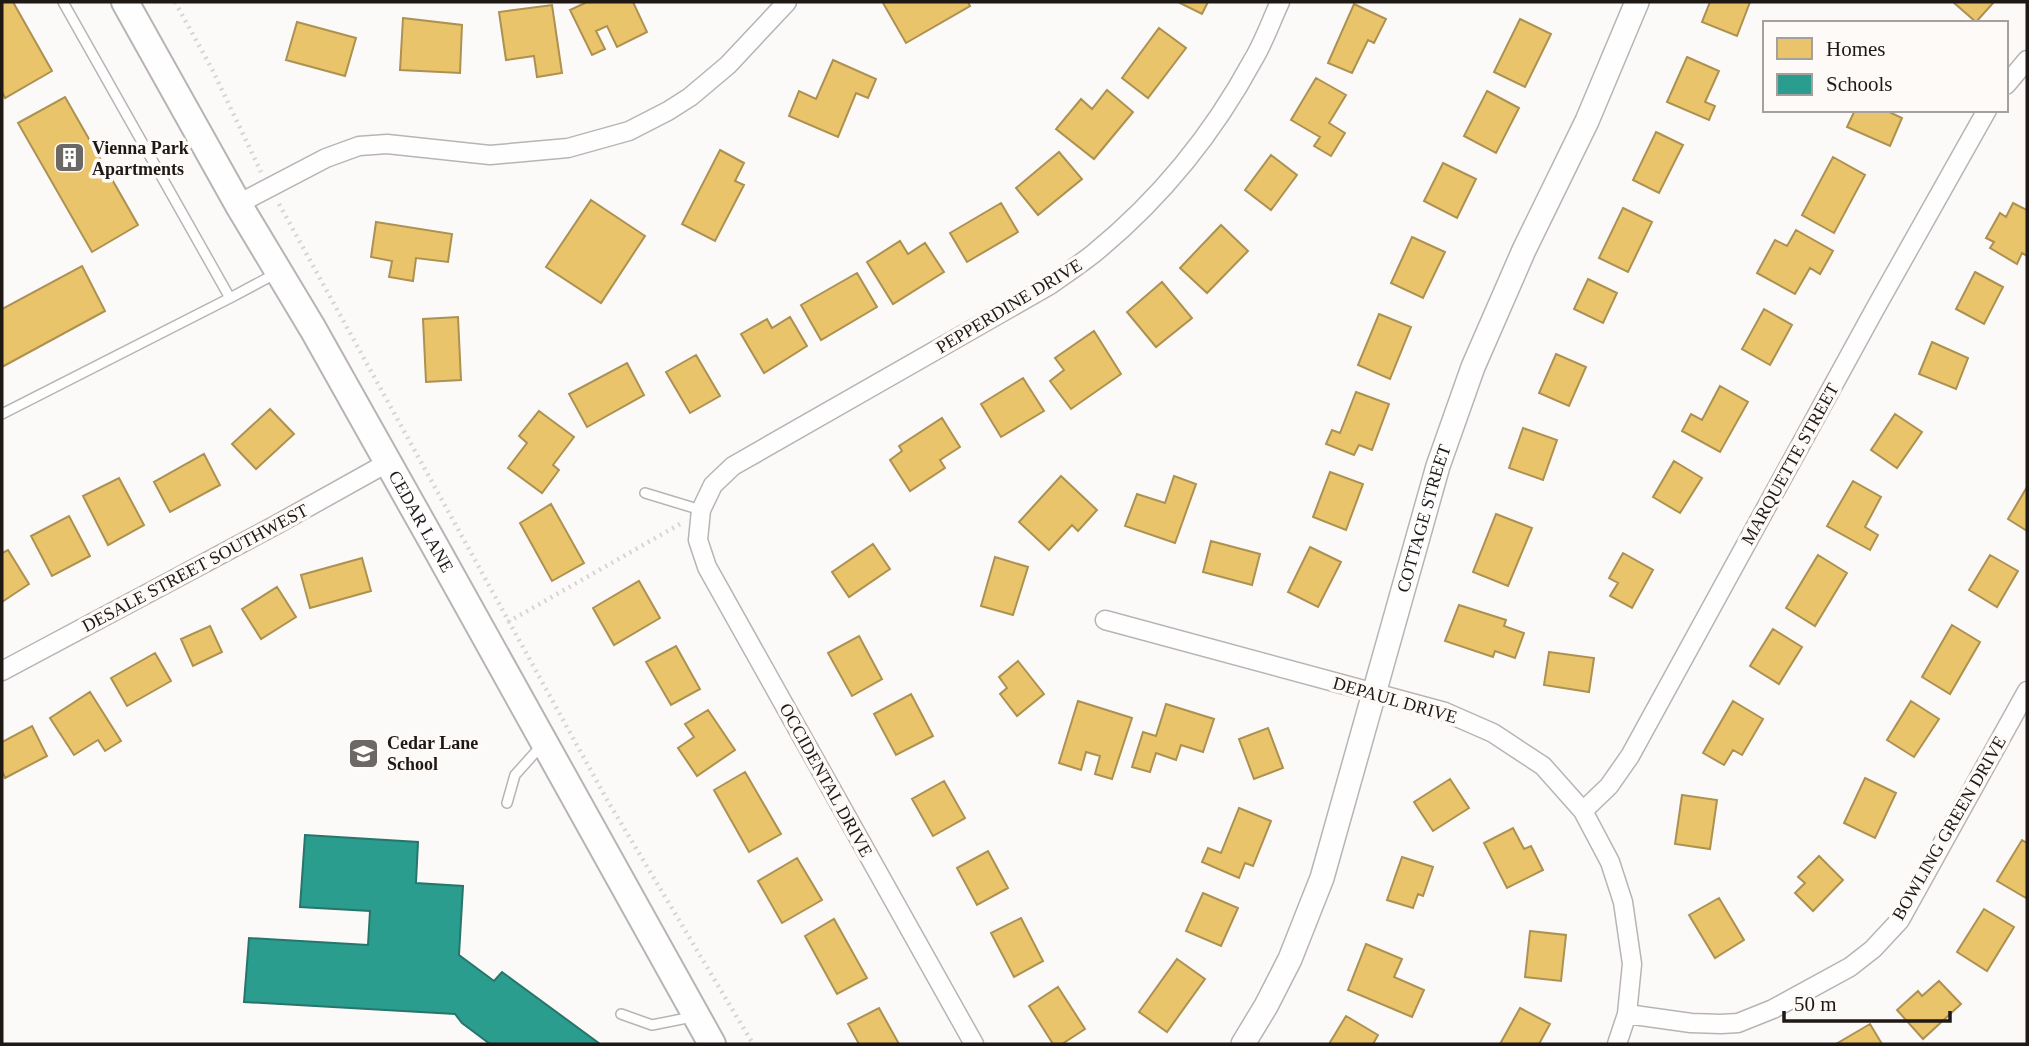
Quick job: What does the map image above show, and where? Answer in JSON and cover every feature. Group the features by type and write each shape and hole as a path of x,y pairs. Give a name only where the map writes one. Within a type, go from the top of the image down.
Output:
{"main road":[{"name":"CEDAR LANE","path":"125,2 545,742 712,1044"}],"street":[{"path":"238,204 326,158 359,146 387,144 489,155 568,148 629,131 690,97 728,65 787,2"},
{"name":"PEPPERDINE DRIVE","path":"701,510 713,485 733,466 1050,285 1092,255 1123,228 1174,177 1217,120 1255,58 1280,2"},
{"name":"COTTAGE STREET","path":"1243,1044 1290,958 1322,878 1438,466 1472,367 1524,250 1587,121 1637,2"},
{"path":"2008,83 2027,60"},
{"name":"MARQUETTE STREET","path":"1583,811 1609,786 1630,756 1986,112"},
{"name":"DESALE STREET SOUTHWEST","path":"2,671 387,463"},
{"name":"OCCIDENTAL DRIVE","path":"701,510 698,540 707,568 974,1044"},
{"name":"DEPAUL DRIVE","path":"1105,620 1445,712 1493,733 1543,766 1583,811 1614,870 1623,902 1632,964 1627,1014 1617,1044"},
{"name":"BOWLING GREEN DRIVE","path":"1627,1014 1691,1023 1738,1023 1773,1009 1850,967 1873,949 1900,920 2027,691"}],"lane":[{"path":"63,2 230,298"},
{"path":"2,414 279,272"},
{"path":"645,493 701,510"},
{"path":"507,803 515,775 545,742"},
{"path":"621,1014 652,1025 697,1016"}],"path":[{"path":"176,2 212,69 251,153 606,798 754,1044"},
{"path":"485,636 663,535 701,510"}],"building: Homes":[{"path":"2,2 13,2 52,71 5,98 2,92"},
{"path":"587,2 633,2 647,32 617,47 607,26 596,31 605,49 592,55 570,10"},
{"path":"968,2 970,6 906,43 883,3"},
{"path":"1178,2 1208,2 1202,14"},
{"path":"1710,2 1750,2 1737,36 1702,22"},
{"path":"1953,2 1994,2 1975,21"},
{"path":"1354,4 1386,19 1374,43 1368,40 1352,73 1328,63"},
{"path":"552,5 562,73 537,77 534,56 506,60 499,12"},
{"path":"403,18 462,25 460,73 400,70"},
{"path":"1520,19 1551,34 1525,87 1494,72"},
{"path":"297,22 356,38 345,76 286,60"},
{"path":"1159,28 1186,48 1148,98 1122,78"},
{"path":"1687,57 1719,71 1705,102 1715,106 1709,120 1667,102"},
{"path":"833,60 876,79 868,98 856,93 838,137 789,116 799,91 816,99"},
{"path":"1316,78 1346,95 1329,123 1345,133 1331,156 1314,146 1320,137 1291,120"},
{"path":"1107,90 1133,112 1094,159 1056,129 1081,99 1092,109"},
{"path":"1487,91 1519,108 1496,153 1464,136"},
{"name":"Vienna Park Apartments","path":"65,97 138,225 92,252 18,123"},
{"path":"1854,112 1889,112 1902,118 1890,146 1847,127"},
{"path":"1656,132 1683,145 1659,193 1633,180"},
{"path":"720,150 744,163 735,181 744,185 715,241 682,224"},
{"path":"1059,152 1082,179 1038,215 1016,188"},
{"path":"1271,155 1297,175 1271,210 1245,190"},
{"path":"1833,157 1865,175 1834,233 1802,215"},
{"path":"1443,163 1476,179 1457,218 1424,201"},
{"path":"591,200 645,236 601,303 546,267"},
{"path":"1001,203 1018,232 967,262 950,233"},
{"path":"2013,203 2027,210 2027,256 2022,253 2017,264 1990,248 1994,242 1986,238 2000,213 2006,217"},
{"path":"1623,208 1652,222 1628,272 1599,258"},
{"path":"376,222 452,234 448,262 416,258 413,281 389,277 392,261 371,257"},
{"path":"1221,225 1248,251 1207,293 1180,268"},
{"path":"1796,230 1833,251 1820,274 1810,268 1795,294 1757,273 1775,240 1787,246"},
{"path":"1412,237 1445,252 1423,298 1391,283"},
{"path":"900,241 908,254 925,243 944,272 893,304 867,262"},
{"path":"82,266 105,311 2,367 2,309"},
{"path":"1975,272 2003,287 1984,324 1956,309"},
{"path":"857,273 877,307 821,340 801,305"},
{"path":"1588,279 1617,293 1603,323 1574,309"},
{"path":"1162,282 1192,318 1156,347 1127,312"},
{"path":"1764,309 1792,325 1770,365 1742,349"},
{"path":"1379,314 1411,327 1390,379 1358,365"},
{"path":"458,317 461,380 426,382 423,319"},
{"path":"790,317 807,346 764,373 741,334 767,319 772,328"},
{"path":"1094,331 1121,374 1071,409 1050,381 1064,370 1055,358"},
{"path":"1932,342 1968,358 1956,389 1919,374"},
{"path":"1556,354 1586,367 1569,406 1539,393"},
{"path":"696,355 720,396 690,413 666,372"},
{"path":"627,363 644,395 587,427 569,394"},
{"path":"1023,378 1044,411 1001,437 981,404"},
{"path":"1720,386 1748,402 1720,452 1682,431 1691,414 1702,420"},
{"path":"1356,392 1389,404 1372,450 1359,445 1354,455 1326,444 1332,430 1340,433"},
{"path":"270,409 294,434 256,469 232,444"},
{"path":"539,411 574,437 553,465 559,470 542,493 508,468 527,443 519,436"},
{"path":"1895,414 1922,432 1897,468 1871,450"},
{"path":"942,418 960,447 940,460 945,468 910,491 890,460 902,451 899,446"},
{"path":"1523,428 1557,440 1543,480 1509,468"},
{"path":"204,454 220,485 170,512 154,482"},
{"path":"1674,461 1702,478 1680,513 1653,497"},
{"path":"1330,472 1363,484 1346,530 1313,517"},
{"path":"1061,476 1097,510 1078,531 1072,525 1049,550 1019,522"},
{"path":"1174,476 1196,484 1175,543 1125,526 1137,494 1165,503"},
{"path":"119,478 144,525 108,545 83,496"},
{"path":"1853,481 1881,497 1865,527 1878,535 1870,550 1827,526"},
{"path":"2027,487 2027,531 2008,519"},
{"path":"551,504 584,563 552,581 520,523"},
{"path":"1496,514 1532,528 1508,586 1473,572"},
{"path":"69,516 90,556 52,576 31,536"},
{"path":"1211,541 1260,554 1252,585 1203,572"},
{"path":"873,544 890,569 849,597 832,572"},
{"path":"1310,547 1341,562 1318,607 1288,592"},
{"path":"8,550 29,584 2,602 2,553"},
{"path":"1623,553 1653,570 1632,608 1610,596 1618,583 1609,578"},
{"path":"1818,555 1847,573 1815,626 1786,608"},
{"path":"1990,555 2018,571 1997,607 1969,590"},
{"path":"995,557 1028,567 1013,615 981,606"},
{"path":"362,558 371,591 310,608 301,575"},
{"path":"639,581 660,618 614,645 593,608"},
{"path":"277,587 296,617 261,639 242,609"},
{"path":"1459,605 1506,620 1504,626 1524,633 1515,658 1495,651 1493,657 1445,641"},
{"path":"1952,625 1980,642 1950,694 1922,677"},
{"path":"210,626 222,652 193,666 181,639"},
{"path":"1773,629 1802,647 1779,684 1750,666"},
{"path":"859,636 882,679 852,696 828,653"},
{"path":"676,646 700,689 671,705 646,662"},
{"path":"1549,652 1594,658 1589,692 1544,685"},
{"path":"155,653 171,681 127,706 111,678"},
{"path":"1018,661 1044,694 1017,716 1000,694 1007,688 999,677"},
{"path":"90,692 121,741 105,751 98,740 74,755 50,718"},
{"path":"911,694 933,736 896,755 874,714"},
{"path":"1078,701 1132,718 1112,779 1095,774 1100,756 1086,752 1081,770 1059,763"},
{"path":"1733,701 1763,719 1742,755 1733,750 1724,765 1703,753"},
{"path":"1911,701 1939,719 1914,757 1887,740"},
{"path":"1166,704 1214,719 1203,752 1181,745 1176,760 1156,753 1150,772 1132,767 1143,732 1156,736"},
{"path":"708,710 735,750 697,776 678,748 694,737 685,724"},
{"path":"32,726 47,756 5,778 2,771 2,742"},
{"path":"1268,728 1283,768 1254,779 1239,739"},
{"path":"745,772 781,834 749,852 714,790"},
{"path":"1865,778 1896,793 1875,838 1844,823"},
{"path":"1450,779 1469,808 1433,831 1414,802"},
{"path":"944,781 965,818 933,836 912,799"},
{"path":"1682,795 1717,800 1710,849 1675,844"},
{"path":"1239,808 1271,821 1253,866 1245,863 1239,878 1202,862 1208,848 1221,853"},
{"path":"1513,828 1524,849 1531,846 1543,870 1507,888 1484,843"},
{"path":"2022,840 2027,843 2026,898 1997,881"},
{"path":"988,851 1008,888 977,905 957,868"},
{"path":"1819,856 1843,880 1813,911 1795,893 1805,883 1798,877"},
{"path":"1402,857 1433,867 1423,896 1418,894 1413,908 1387,900"},
{"path":"797,858 822,900 782,923 758,881"},
{"path":"1203,893 1238,908 1221,946 1186,931"},
{"path":"1719,898 1744,940 1715,958 1689,915"},
{"path":"1984,909 2014,927 1987,971 1957,952"},
{"path":"1021,918 1043,961 1014,977 991,933"},
{"path":"834,919 867,978 837,994 805,936"},
{"path":"1530,931 1566,935 1561,981 1525,977"},
{"path":"1366,944 1402,959 1394,977 1424,990 1412,1017 1348,990"},
{"path":"1177,959 1205,979 1167,1032 1139,1012"},
{"path":"1939,981 1961,1004 1923,1039 1897,1010 1918,991 1922,996"},
{"path":"1058,987 1085,1029 1062,1044 1053,1044 1029,1006"},
{"path":"879,1008 899,1044 859,1044 848,1024"},
{"path":"1520,1008 1550,1024 1539,1044 1500,1044"},
{"path":"1346,1016 1378,1035 1373,1044 1329,1044"},
{"path":"1870,1024 1882,1044 1836,1044"}],"building: Schools":[{"path":"305,835 418,842 416,883 463,886 459,955 494,981 502,972 600,1044 490,1044 462,1023 455,1014 244,1002 249,938 368,945 370,911 300,907"}],"place":[{"name":"Vienna Park Apartments","path":"69,158"},
{"name":"Cedar Lane School","path":"364,753"}]}
